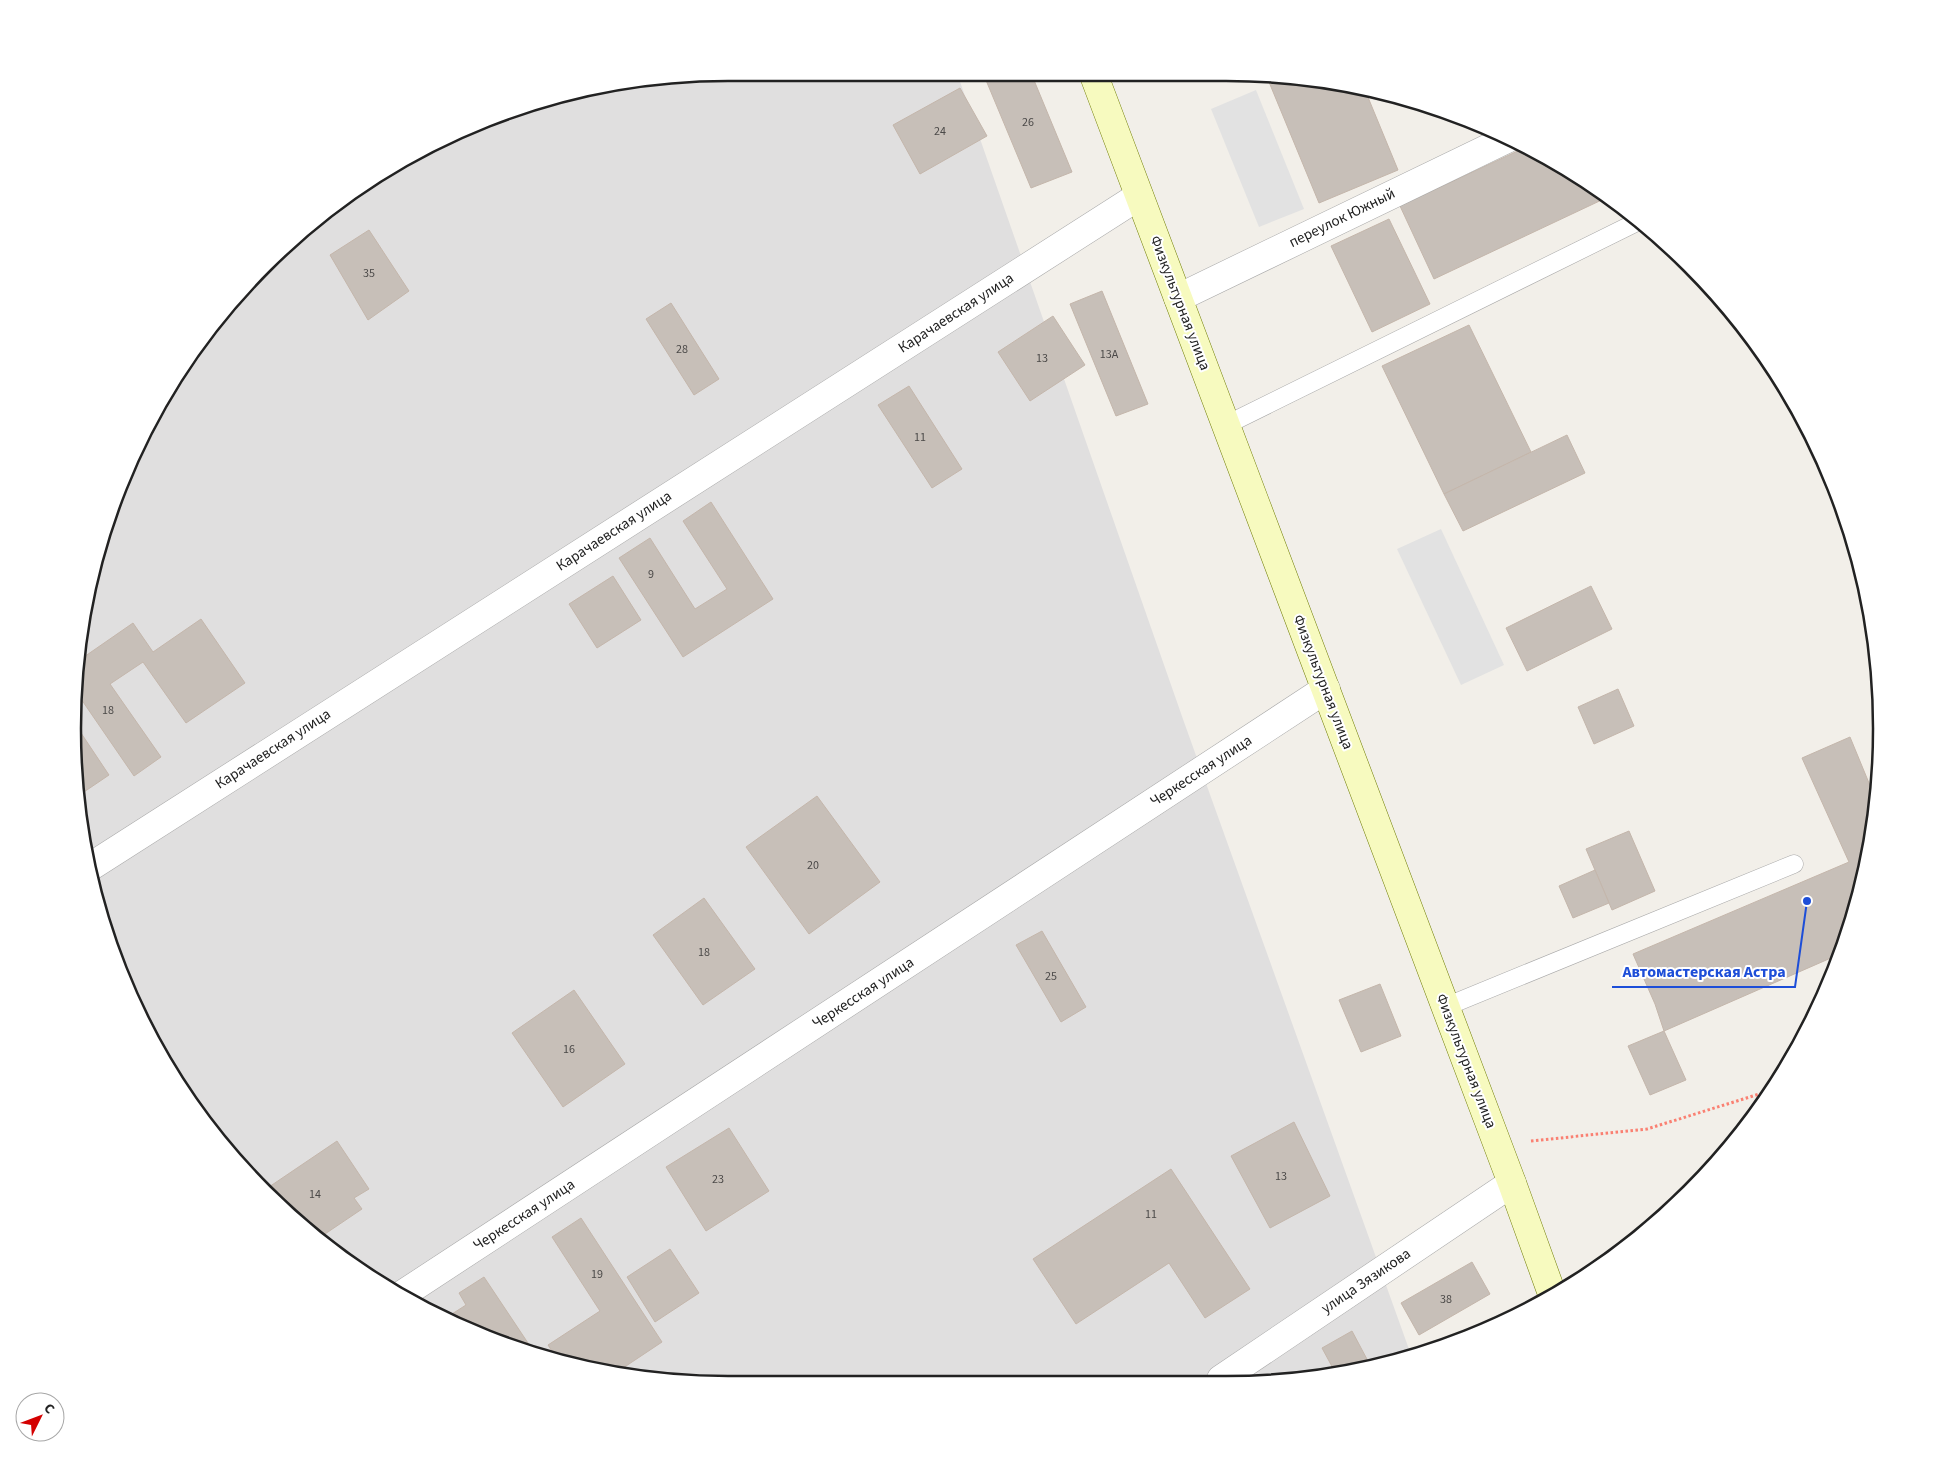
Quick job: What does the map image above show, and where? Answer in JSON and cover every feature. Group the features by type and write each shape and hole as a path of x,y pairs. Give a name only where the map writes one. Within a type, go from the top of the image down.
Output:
{"main road":[{"name":"Физкультурная улица","path":"1096,81 1512,1183 1550,1288"}],"street":[{"name":"переулок Южный","path":"1178,298 1500,143"},
{"name":"Карачаевская улица","path":"96,862 1139,196"},
{"name":"Черкесская улица","path":"408,1291 1326,689"},
{"name":"улица Зязикова","path":"1226,1376 1512,1183"}],"lane":[{"path":"1226,424 1632,225"},
{"path":"1445,1007 1794,864"}],"path":[{"path":"1497,1145 1647,1129 1760,1094"}],"shaded area":[{"path":"728,81 960,81 1184,722 1409,1349 1352,1363 1310,1370 1226,1376 728,1376 644,1370 561,1354 520,1341 442,1309 369,1267 334,1242 302,1215 242,1155 215,1123 190,1088 148,1015 116,937 103,896 87,813 81,728 87,644 94,602 103,561 131,481 148,442 190,369 215,334 271,271 334,215 369,190 442,148 481,131 561,103 602,94 644,87"},
{"path":"1256,90 1304,209 1259,227 1211,109"},
{"path":"1441,529 1504,665 1461,685 1397,549"}],"building":[{"path":"986,81 1034,81 1072,172 1031,188"},
{"path":"1269,83 1310,87 1368,98 1398,170 1319,203"},
{"path":"960,88 987,136 920,174 893,125"},
{"path":"1518,151 1549,168 1600,201 1434,279 1400,206"},
{"path":"1389,219 1430,304 1372,332 1331,246"},
{"path":"369,230 409,291 368,320 330,255"},
{"path":"1102,291 1148,404 1116,416 1070,304"},
{"path":"671,303 719,379 694,395 646,319"},
{"path":"1053,316 1085,365 1030,401 998,352"},
{"path":"1469,325 1531,452 1444,494 1382,366"},
{"path":"909,386 962,469 932,488 878,405"},
{"path":"1567,435 1585,473 1463,531 1444,494"},
{"path":"711,502 773,599 683,657 619,558 650,538 695,609 727,589 683,521"},
{"path":"613,576 641,620 597,648 569,604"},
{"path":"1591,586 1612,629 1527,671 1506,628"},
{"path":"201,619 245,683 186,723 143,662 110,684 161,757 134,776 82,701 86,656 133,623 153,652"},
{"path":"1618,689 1634,726 1594,744 1578,707"},
{"path":"81,733 109,775 85,791"},
{"path":"1850,737 1870,785 1860,855 1851,896 1830,958 1664,1031 1655,1004 1633,954 1849,862 1802,758"},
{"path":"817,796 880,882 809,934 746,847"},
{"path":"1629,831 1655,891 1612,910 1586,849"},
{"path":"1595,870 1609,903 1573,918 1559,886"},
{"path":"704,898 755,969 703,1005 653,935"},
{"path":"1042,931 1086,1007 1061,1022 1016,945"},
{"path":"1380,984 1401,1036 1361,1052 1339,1000"},
{"path":"574,990 625,1064 563,1107 512,1033"},
{"path":"1664,1031 1686,1080 1650,1095 1628,1046"},
{"path":"1294,1122 1330,1196 1270,1228 1231,1156"},
{"path":"729,1128 769,1191 706,1231 666,1167"},
{"path":"337,1141 369,1189 354,1198 362,1209 325,1234 271,1186"},
{"path":"1171,1169 1250,1289 1205,1318 1169,1263 1076,1324 1033,1259"},
{"path":"581,1218 662,1342 625,1367 552,1351 548,1345 600,1311 552,1237"},
{"path":"670,1249 699,1293 655,1322 627,1277"},
{"path":"1472,1262 1490,1294 1419,1335 1401,1303"},
{"path":"484,1277 528,1344 453,1314 466,1305 459,1293"},
{"path":"1352,1331 1367,1360 1332,1366 1322,1348"}],"place":[{"name":"Автомастерская Астра","path":"1807,901"}]}
